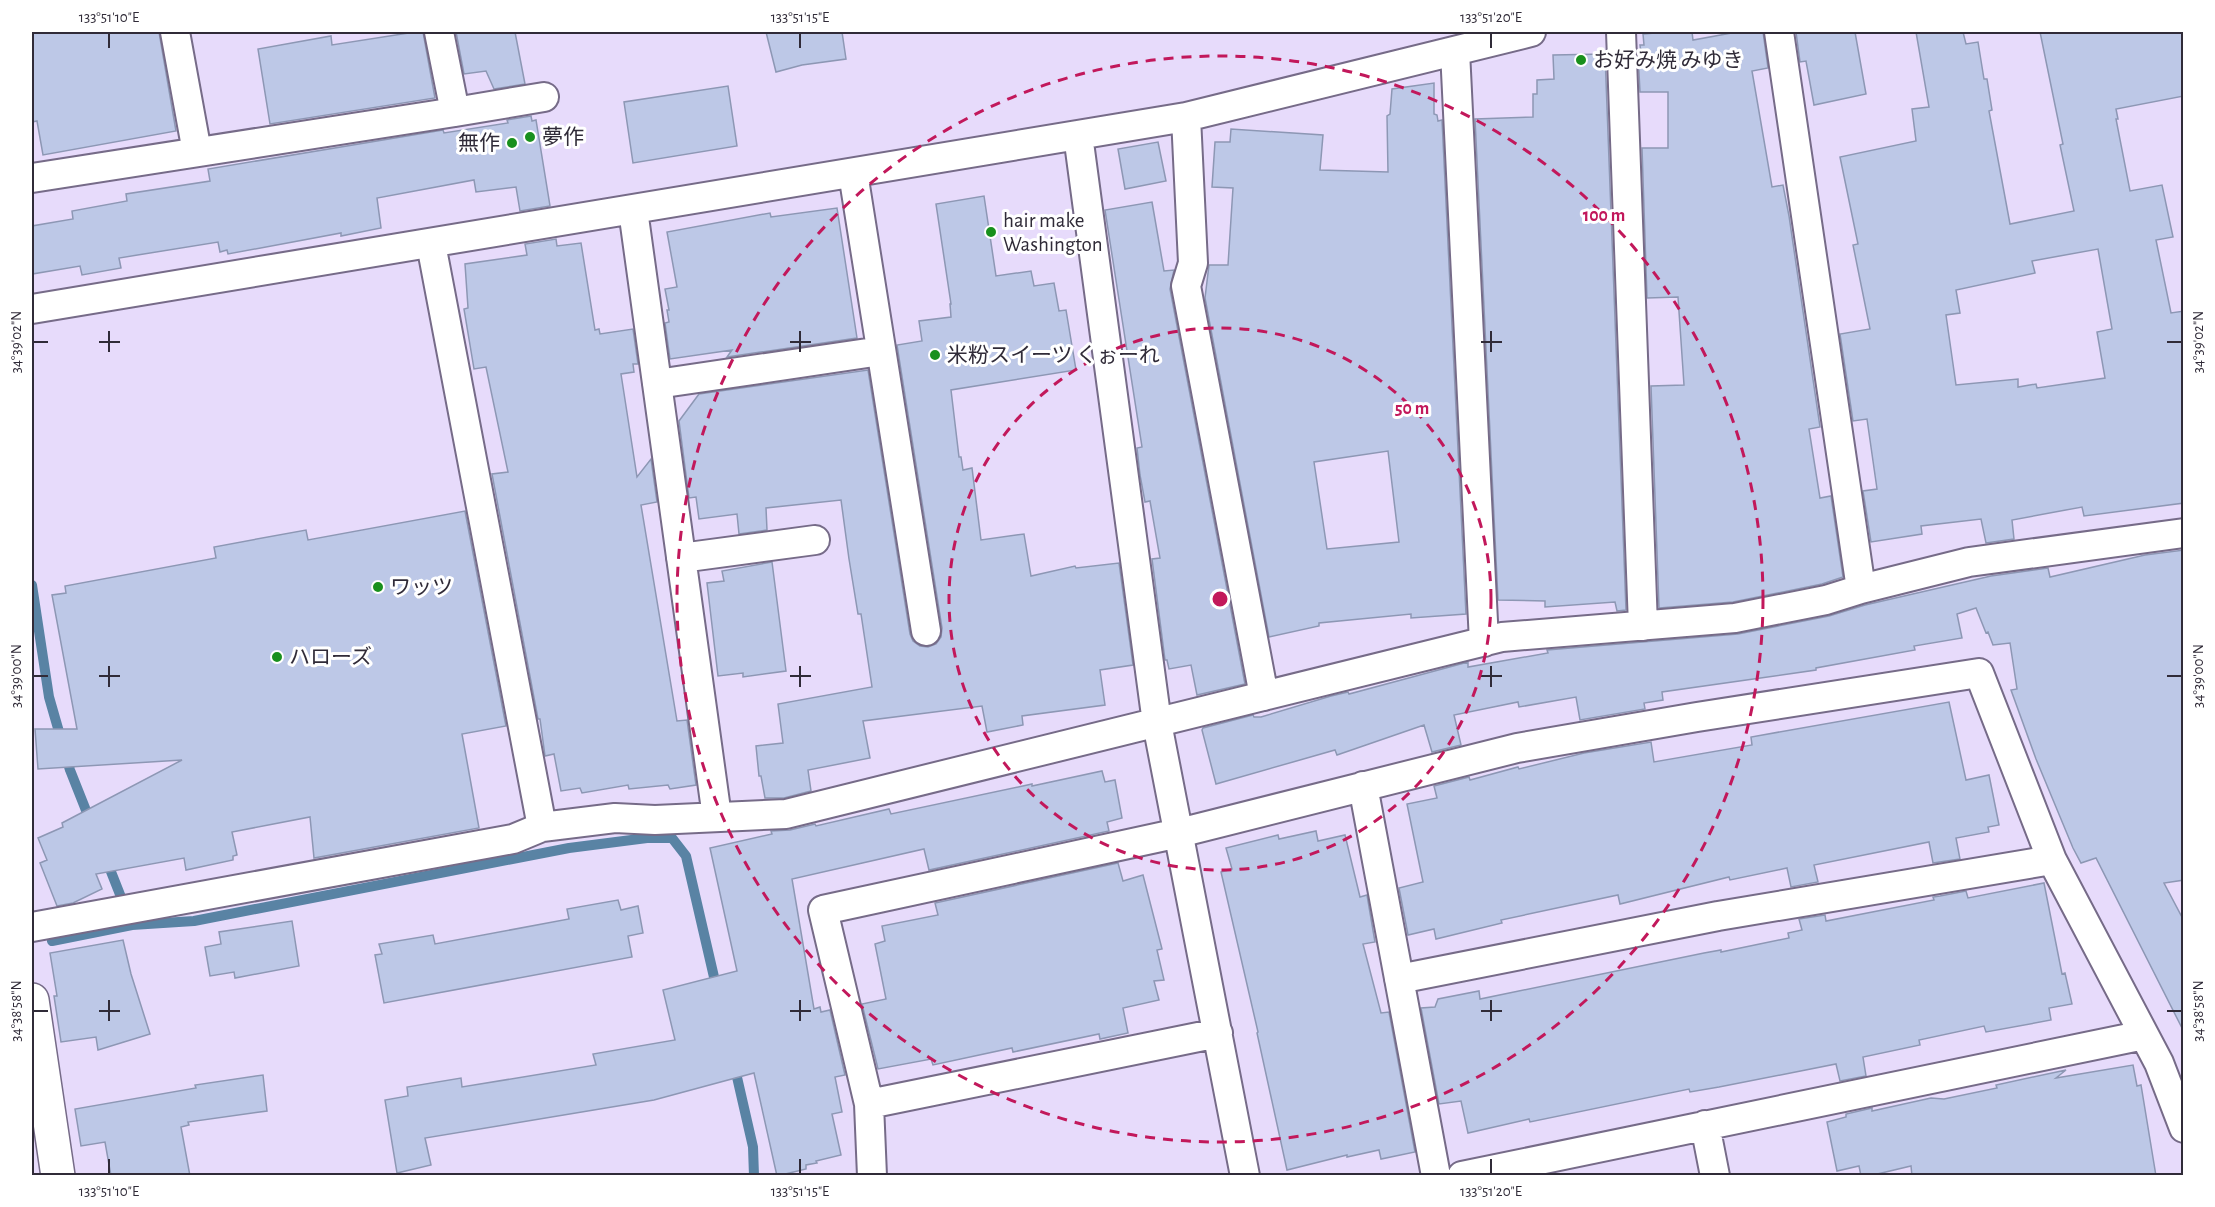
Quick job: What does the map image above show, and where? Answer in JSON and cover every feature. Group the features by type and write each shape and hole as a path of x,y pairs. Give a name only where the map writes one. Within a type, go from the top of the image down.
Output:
{"main road":[{"path":"32,1000 58,1176"}],"street":[{"path":"175,32 197,152"},
{"path":"439,32 455,111"},
{"path":"32,309 1185,117 1531,32"},
{"path":"1621,32 1643,626"},
{"path":"1779,32 1861,589"},
{"path":"1455,51 1484,642"},
{"path":"32,178 544,97"},
{"path":"1185,117 1193,263 1186,286 1264,696"},
{"path":"1078,135 1157,723 1245,1176"},
{"path":"853,173 926,631"},
{"path":"633,210 717,817"},
{"path":"431,244 542,827"},
{"path":"657,384 881,351"},
{"path":"32,927 513,839 542,827 615,818 655,820 786,814 1502,637 1735,618 1826,600 1969,562 2184,533"},
{"path":"681,558 815,540"},
{"path":"872,1176 869,1104 823,910 1179,833 1517,748 1979,673 2052,861 2159,1063 2184,1128"},
{"path":"1363,786 1436,1176"},
{"path":"1399,979 1718,916 2052,861"},
{"path":"869,1104 1218,1033"},
{"path":"1462,1176 2144,1035"},
{"path":"1706,1125 1714,1176"}],"building":[{"path":"32,32 159,32 176,131 43,155 37,121 32,122"},
{"path":"423,32 435,98 270,124 258,49 331,36 332,45"},
{"path":"456,32 515,32 525,84 494,89 486,71 464,74"},
{"path":"766,32 842,32 846,59 802,65 776,72"},
{"path":"1692,32 1693,40 1737,32 1763,32 1768,68 1752,71 1772,187 1783,185 1789,216 1820,427 1809,429 1820,498 1831,496 1843,577 1822,584 1733,602 1659,608 1651,386 1684,385 1678,297 1647,298 1642,148 1668,148 1668,92 1640,92 1638,54 1641,54 1640,45 1644,45 1643,34"},
{"path":"1796,32 1855,32 1866,94 1814,105 1806,61 1800,62"},
{"path":"1916,32 1963,32 1966,44 1978,42 1984,79 1987,79 1992,110 1989,111 2010,224 2074,211 2040,32 2184,32 2184,96 2116,109 2118,119 2116,119 2130,191 2162,185 2173,237 2156,240 2171,313 2184,311 2184,503 2084,516 2082,507 2012,520 2014,539 1986,543 1981,519 1921,526 1922,534 1871,542 1863,491 1877,489 1867,419 1853,421 1840,334 1870,329 1853,245 1858,244 1840,157 1916,141 1912,109 1929,107","holes":["2098,249 2112,329 2097,332 2105,378 2037,388 2036,384 2018,387 2018,379 1956,385 1946,315 1960,313 1956,290 2035,273 2032,261"]},
{"path":"1605,54 1626,610 1617,611 1615,602 1545,607 1545,601 1498,600 1475,119 1533,117 1533,94 1537,94 1537,80 1554,79 1553,55"},
{"path":"1434,83 1434,114 1437,115 1438,121 1442,120 1466,614 1411,618 1411,614 1319,623 1319,626 1269,637 1205,298 1209,265 1228,265 1233,188 1212,187 1215,142 1230,142 1231,129 1323,135 1320,170 1388,172 1387,116 1390,114 1392,89","holes":["1388,451 1399,542 1327,549 1314,462"]},
{"path":"728,86 737,146 633,163 624,102"},
{"path":"531,116 532,121 536,120 550,206 520,211 516,187 476,192 474,180 377,198 381,228 228,254 227,250 220,252 218,242 119,258 121,268 82,275 80,266 32,274 32,226 73,219 72,211 127,201 126,194 210,181 208,169 443,130 444,133 508,123 507,120"},
{"path":"1158,142 1166,181 1125,189 1118,149"},
{"path":"984,196 996,276 1031,271 1034,286 1054,283 1059,311 1066,310 1076,370 951,390 959,457 961,457 963,470 972,468 981,540 1024,534 1031,576 1075,566 1076,568 1119,563 1133,665 1100,670 1105,705 1022,716 1023,725 987,732 982,706 863,721 870,758 808,770 811,791 784,798 765,798 761,776 759,776 756,746 783,743 778,704 872,687 861,614 858,614 841,500 766,508 767,530 739,534 737,514 699,519 696,497 689,498 679,421 699,394 868,370 910,634 913,641 920,646 928,647 936,644 941,637 942,628 897,345 922,341 919,321 951,317 936,204"},
{"path":"1152,202 1164,271 1174,270 1170,289 1245,684 1197,695 1191,665 1169,669 1167,660 1165,660 1152,559 1160,558 1150,501 1145,502 1140,475 1137,448 1142,447 1105,210"},
{"path":"837,208 857,338 727,357 732,350 670,359 665,323 669,322 667,310 669,310 665,289 677,287 667,232 770,213 771,217"},
{"path":"556,239 557,246 581,243 595,330 599,329 600,334 633,329 638,364 633,364 634,372 621,374 637,477 651,459 657,502 641,505 677,721 687,720 696,785 670,789 668,785 629,789 628,785 582,793 580,788 561,791 554,754 545,756 540,719 538,719 492,474 508,472 486,367 474,369 464,309 468,308 465,264 527,255 525,244"},
{"name":"ハローズ","path":"465,511 506,726 462,734 479,828 314,858 310,817 232,832 237,855 233,856 233,860 186,870 184,858 96,874 102,889 73,903 57,906 40,863 47,860 38,838 63,827 62,823 182,760 38,769 35,729 77,729 52,595 66,593 65,586 216,558 214,547 306,530 308,540"},
{"path":"2184,550 2184,880 2164,883 2184,921 2184,1032 2096,858 2081,863 2073,848 2036,759 2011,690 2017,689 2010,643 1993,645 1976,608 1957,614 1962,638 1914,646 1915,650 1816,668 1816,670 1662,692 1663,700 1644,703 1645,709 1580,720 1576,697 1519,707 1518,702 1454,715 1461,745 1432,752 1424,725 1337,755 1335,750 1216,784 1202,730 1253,715 1261,717 1331,696 1348,692 1349,694 1468,662 1468,667 1548,653 1547,650 1738,634 1829,616 1865,605 1991,576 2048,568 2050,577 2145,555"},
{"path":"772,562 786,671 743,677 743,673 718,676 707,583 724,581 722,571"},
{"path":"1949,702 1966,780 1989,775 1999,825 1988,827 1989,832 1956,838 1960,859 1933,863 1929,842 1814,865 1818,882 1791,887 1787,868 1730,880 1729,877 1620,904 1618,895 1501,920 1502,923 1436,939 1434,929 1408,935 1399,888 1423,882 1407,804 1437,798 1434,786 1469,777 1470,780 1584,753 1651,742 1654,762 1752,745 1751,737"},
{"path":"1102,771 1105,782 1115,780 1122,818 1107,822 1109,831 929,870 924,849 792,879 814,1009 820,1007 821,1012 830,1010 845,1075 835,1077 842,1112 832,1114 841,1155 806,1165 806,1169 777,1176 754,1073 654,1100 425,1138 431,1165 397,1173 385,1100 408,1096 407,1087 461,1078 462,1087 596,1065 593,1054 675,1040 663,990 737,971 710,848 772,834 771,831 790,830 815,824 816,826 889,809 891,814"},
{"path":"1316,831 1318,841 1345,835 1360,897 1367,895 1375,942 1363,944 1381,1013 1389,1012 1415,1152 1381,1159 1379,1150 1347,1157 1347,1155 1287,1170 1221,872 1232,869 1226,848 1278,835 1279,839"},
{"path":"1118,863 1123,881 1143,875 1162,949 1157,950 1164,980 1154,981 1159,1000 1123,1008 1128,1033 1100,1039 1099,1034 1013,1052 1012,1048 933,1065 931,1059 878,1069 862,1004 886,999 875,944 885,941 882,926 938,915 935,903"},
{"path":"2044,883 2062,974 2065,973 2072,1004 2049,1008 2051,1020 1986,1032 1984,1026 1919,1040 1920,1045 1863,1057 1866,1076 1840,1081 1836,1064 1690,1092 1689,1089 1530,1122 1529,1119 1468,1133 1461,1101 1439,1104 1421,1008 1435,1007 1438,999 1479,991 1480,999 1789,938 1788,933 1802,930 1799,919 1825,915 1826,921 1934,900 1933,897 1966,891 1968,898"},
{"path":"618,900 621,910 638,906 643,933 628,936 632,957 384,1003 375,955 382,954 379,944 433,935 435,944 569,919 567,909"},
{"path":"292,921 299,966 235,978 234,972 210,976 205,947 221,944 219,932"},
{"path":"123,940 150,1034 98,1050 96,1037 61,1042 50,953"},
{"path":"2133,1065 2137,1086 2141,1085 2156,1176 1912,1176 1911,1166 1869,1176 1861,1176 1859,1166 1837,1171 1827,1122 1846,1117 1846,1114 1872,1108 1872,1111 1931,1098 1944,1099 2066,1070 2056,1078"},
{"path":"263,1075 267,1111 188,1122 189,1125 181,1127 190,1176 111,1176 105,1142 81,1146 75,1109 196,1088 195,1085"}],"waterway":[{"path":"32,585 49,697 70,770 91,823"},
{"path":"106,859 132,925 194,921 569,848 647,838 672,838 686,856 717,990"},
{"path":"52,941 132,925"},
{"path":"734,1064 753,1147 754,1176"}],"place":[{"name":"お好み焼 みゆき","path":"1581,60"},
{"name":"夢作","path":"530,137"},
{"name":"無作","path":"512,143"},
{"name":"hair make Washington","path":"991,232"},
{"name":"米粉スイーツ くぉーれ","path":"935,355"},
{"name":"ワッツ","path":"378,587"},
{"name":"ハローズ","path":"277,657"}]}
